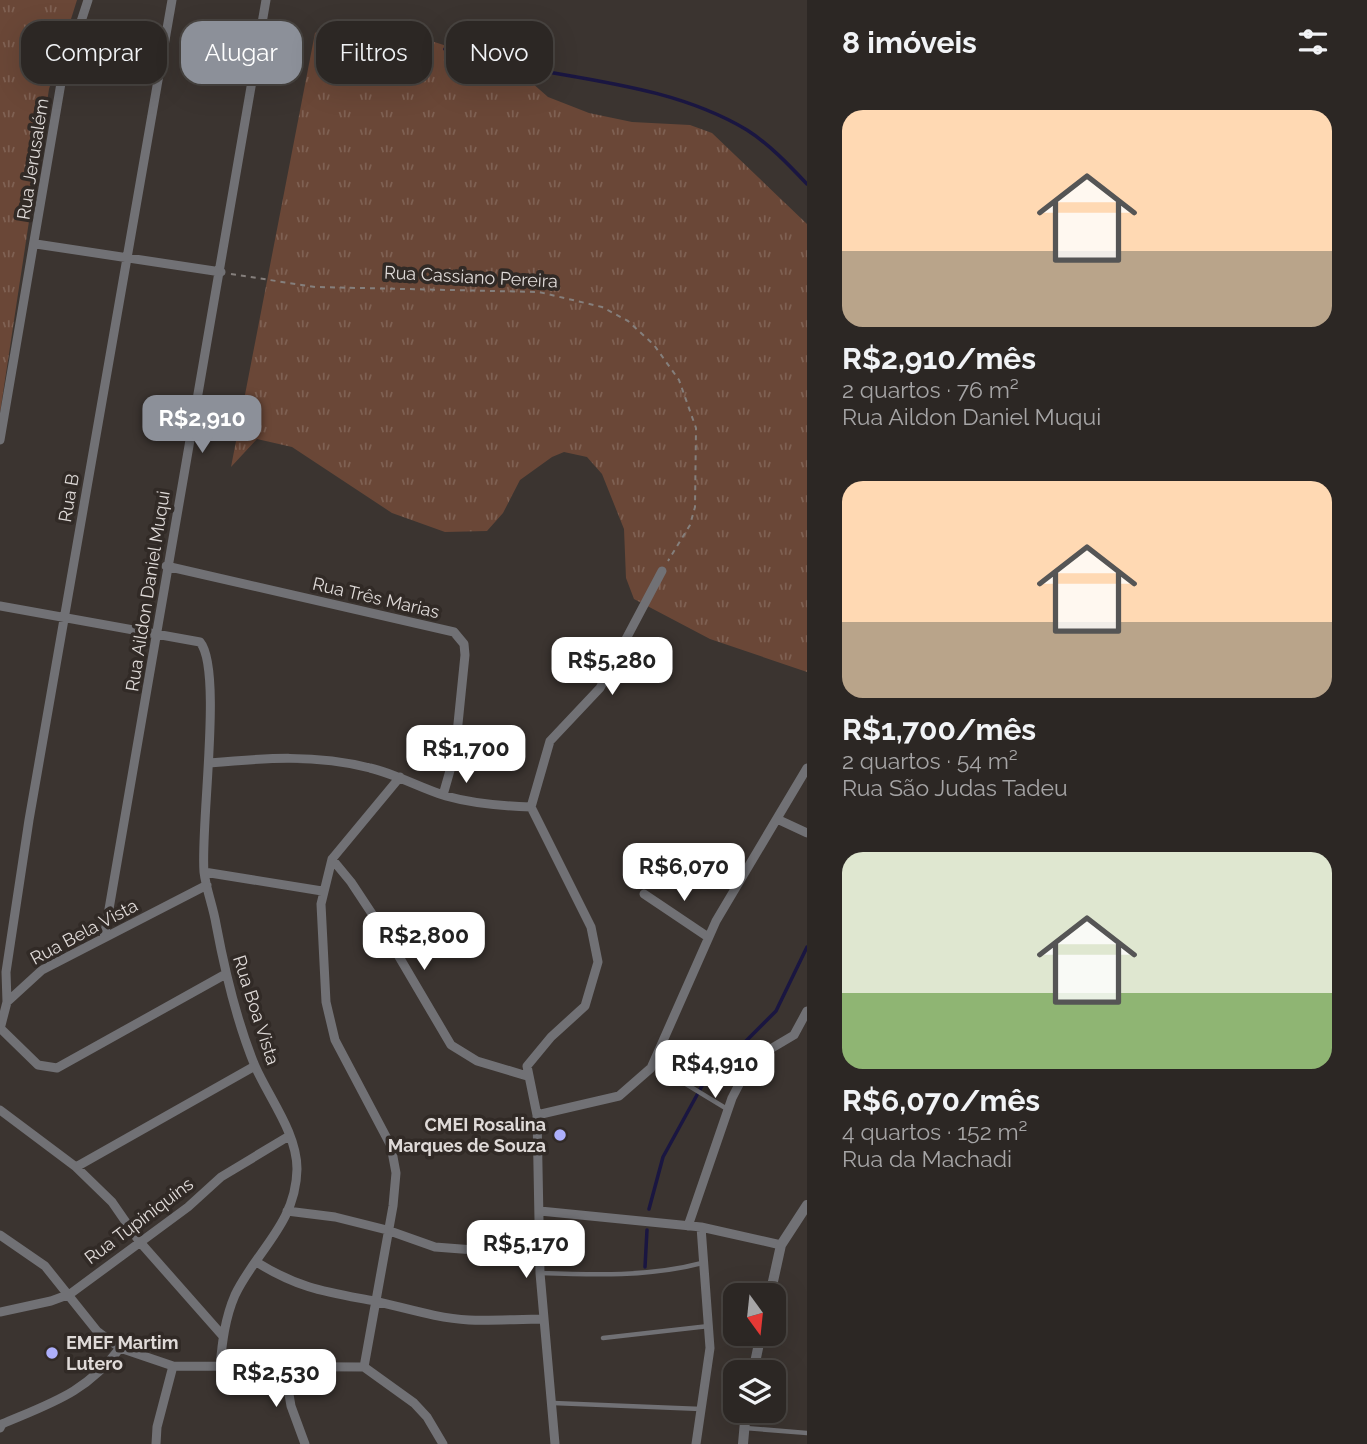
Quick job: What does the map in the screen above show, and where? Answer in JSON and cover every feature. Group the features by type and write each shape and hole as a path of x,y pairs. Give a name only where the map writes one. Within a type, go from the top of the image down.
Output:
{"street":[{"name":"Rua Jerusalém","path":"0,438 36,244 61,83 88,0"},
{"name":"Rua B","path":"7,1002 8,956 63,618 173,0"},
{"name":"Rua Aildon Daniel Muqui","path":"104,938 158,633 166,566 221,272 266,0"},
{"path":"36,244 221,272"},
{"name":"Rua Três Marias","path":"166,566 441,629 460,636 465,655 461,701 455,753 443,795"},
{"path":"555,1444 540,1273 537,1115 527,1066 551,1037 585,1006 598,962 591,927 531,807 550,741 600,688 662,570"},
{"path":"0,606 158,633"},
{"name":"Rua Boa Vista","path":"158,633 200,642 207,653 209,764 203,814 206,885 225,975 255,1066 289,1136 297,1166 287,1211 278,1233 237,1292 222,1335 220,1367"},
{"path":"209,764 283,757 318,758 400,777 443,795 482,805 531,807"},
{"path":"537,1115 619,1096 638,1082 653,1064 709,937 807,768"},
{"path":"364,1367 396,1184 395,1159 381,1126 335,1040 326,1002 322,891 332,859 400,777"},
{"path":"777,819 807,833"},
{"path":"332,859 351,882 388,938 452,1045 477,1061 527,1076"},
{"path":"204,872 322,891"},
{"name":"Rua Bela Vista","path":"7,1002 42,970 206,885"},
{"path":"644,894 709,937"},
{"path":"7,1002 0,1028 38,1065 57,1068 225,975"},
{"path":"688,1226 727,1109 748,1067 794,1035 807,1011"},
{"path":"76,1167 255,1066"},
{"path":"0,1110 76,1167 112,1202 139,1241 222,1335"},
{"name":"Rua Tupiniquins","path":"0,1312 70,1294 184,1210 228,1172 289,1136"},
{"path":"773,1283 781,1245 807,1205"},
{"path":"287,1211 335,1217 387,1230 435,1247 540,1255"},
{"path":"540,1211 701,1227 781,1245"},
{"path":"696,1444 710,1348 701,1227"},
{"path":"0,1235 38,1260 70,1294 97,1331 120,1348 173,1366 364,1367 415,1403 443,1444"},
{"path":"258,1263 286,1280 334,1296 375,1301 407,1311 468,1320 544,1319"},
{"path":"0,1428 2,1424 71,1394 99,1374 120,1348"},
{"path":"284,1365 291,1406 305,1444"},
{"path":"156,1444 157,1427 173,1366"},
{"path":"743,1444 745,1423"}],"lane":[{"path":"653,1064 727,1109"},
{"path":"540,1273 596,1275 682,1268 702,1263"},
{"path":"603,1338 710,1326"},
{"path":"553,1403 702,1409"},
{"path":"744,1428 807,1433"}],"path":[{"name":"Rua Cassiano Pereira","path":"221,272 315,287 539,292 602,307 628,321 654,345 679,380 696,428 694,515 662,570"}],"green space":[{"path":"0,0 77,0 70,21 21,21 21,84 51,84 0,413"},
{"path":"315,33 316,84 432,84 432,41 446,46 446,84 533,84 548,97 589,113 632,122 690,125 712,133 807,224 807,672 710,639 634,599 626,578 624,529 602,474 587,457 564,452 552,457 520,480 503,513 487,531 445,532 392,513 292,447 257,439 231,467"}],"waterway":[{"path":"445,49 482,59 638,89 712,112 755,136 807,184"},
{"path":"649,1209 663,1157 703,1084 776,1011 807,947"},
{"path":"645,1267 647,1230"}],"place":[{"name":"CMEI Rosalina Marques de Souza","path":"560,1135"},
{"name":"EMEF Martim Lutero","path":"52,1353"}]}
